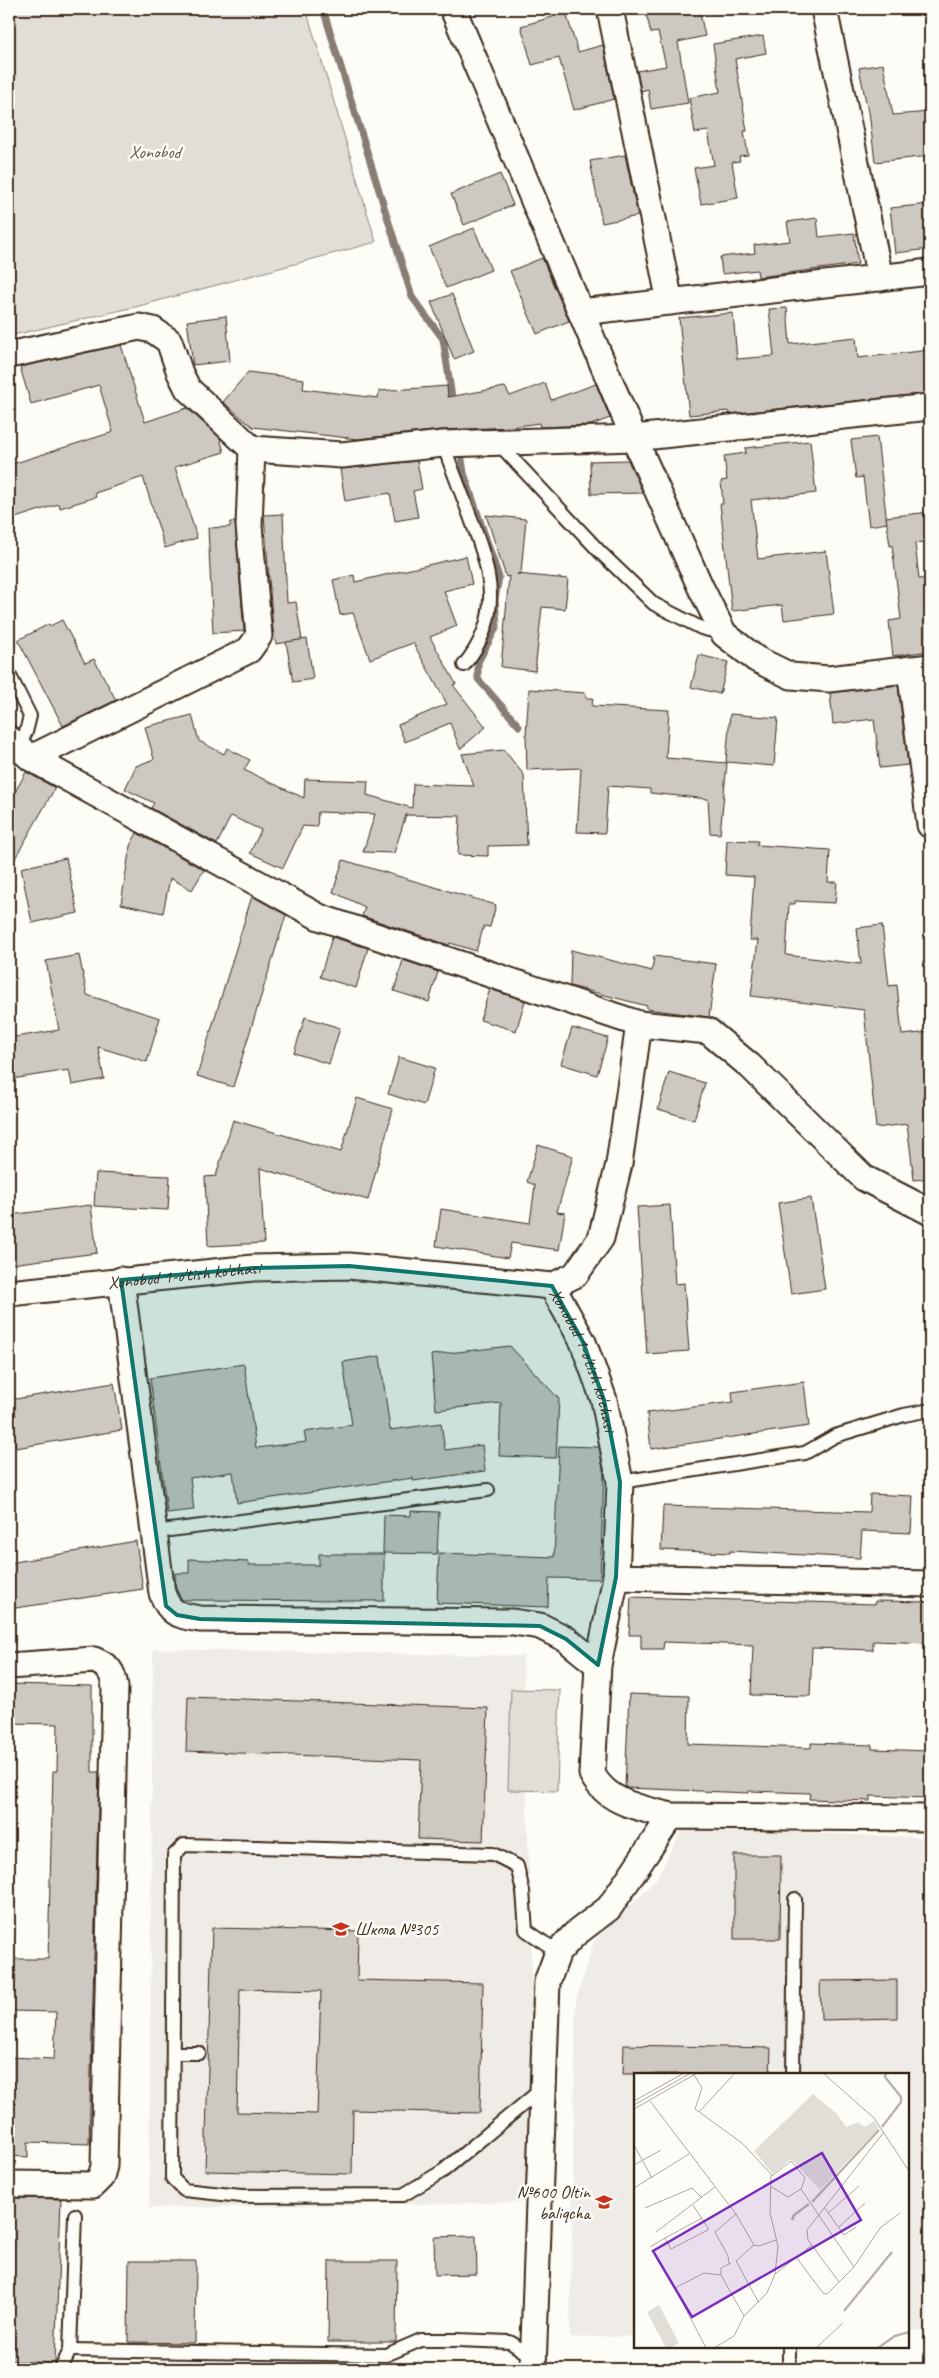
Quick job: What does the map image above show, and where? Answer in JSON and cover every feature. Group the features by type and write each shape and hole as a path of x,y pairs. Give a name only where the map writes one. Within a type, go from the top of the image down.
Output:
{"street":[{"path":"453,9 634,438 700,586 724,634 756,659 791,676 830,679 920,668 930,825"},
{"path":"610,9 670,302"},
{"path":"824,9 880,278"},
{"path":"581,312 930,272"},
{"path":"9,355 139,328 153,330 169,341 180,373 188,389 252,448 342,455 454,444 634,438 930,406"},
{"path":"16,751 249,650 259,636 249,526 252,448"},
{"path":"16,751 319,916 639,1024 708,1031 750,1066 864,1178 930,1212"},
{"path":"552,1286 575,1275 601,1238 619,1164 639,1024"},
{"name":"Xonobod 1-o'tish ko'chasi","path":"9,1293 254,1268 349,1266 552,1286 583,1342 604,1400 620,1482 616,1577 598,1665 592,1774 597,1784 608,1795 628,1805 671,1816 930,1818"},
{"path":"122,1280 162,1593 166,1606 177,1615 200,1619 513,1622 540,1626 566,1639 598,1665"},
{"path":"616,1577 930,1584"},
{"path":"9,1666 94,1660 105,1665 113,1673 115,1687 104,2166 100,2177 93,2185 9,2184"},
{"path":"534,2364 547,1982 558,1952 575,1934 609,1908 671,1816"}],"lane":[{"path":"497,442 600,552 654,604 701,628 724,634"},
{"path":"454,444 485,557 491,587 488,622 477,649 464,665"},
{"path":"9,674 30,716 26,732 16,751"},
{"path":"620,1482 805,1453 835,1436 904,1414 930,1410"},
{"path":"154,1532 488,1490"},
{"path":"543,2088 443,2171 403,2195 240,2196 184,2190 172,2178 174,1856 184,1845 493,1854 517,1866 526,1930 558,1952"},
{"path":"793,2073 795,1899"},
{"path":"173,2053 199,2054"},
{"path":"62,2369 70,2350 75,2215"},
{"path":"70,2350 386,2355 421,2340 457,2340 510,2342 534,2364"},
{"path":"789,2369 790,2348"}],"highlighted area":[{"path":"349,1266 552,1286 583,1342 604,1400 620,1482 616,1577 598,1665 566,1639 540,1626 200,1619 177,1615 166,1606 121,1280 253,1268"}],"shaded area":[{"name":"Школа №305","path":"153,1649 523,1656 538,2202 149,2208"},
{"name":"№600 Oltin baliqcha","path":"683,1828 930,1838 930,2330 909,2331 909,2073 634,2073 634,2336 570,2338 576,2000 594,1941 655,1881"}],"green space":[{"name":"Xonobod","path":"9,9 306,9 376,242 139,306 9,336"},
{"path":"511,1689 560,1690 557,1791 508,1790"}],"building":[{"path":"645,9 699,9 705,36 678,42 688,103 651,109 648,89 641,91 637,71 666,66 658,32 651,33"},
{"path":"566,13 578,52 603,45 614,99 574,110 559,58 532,65 521,26"},
{"path":"763,36 766,53 735,59 747,131 744,131 748,155 739,156 740,161 732,162 738,198 701,204 694,168 714,165 708,131 695,133 689,98 720,92 713,44"},
{"path":"883,64 893,115 930,112 930,156 875,162 869,112 859,68"},
{"path":"625,155 638,216 602,223 590,161"},
{"path":"500,174 513,205 464,225 451,194"},
{"path":"930,204 930,249 895,253 890,208"},
{"path":"817,218 819,237 854,233 858,264 758,277 757,270 722,274 720,257 755,253 754,245 790,241 787,222"},
{"path":"474,228 491,270 446,288 429,247"},
{"path":"542,258 569,321 537,334 510,271"},
{"path":"452,294 474,351 454,359 431,302"},
{"path":"787,308 790,344 856,337 858,358 930,350 930,393 729,414 729,411 689,415 679,318 733,313 737,359 774,356 769,309"},
{"path":"226,316 230,361 193,365 187,321"},
{"path":"121,345 145,422 187,408 220,438 224,452 175,467 197,538 165,548 143,477 95,493 96,497 60,508 59,504 9,520 9,465 113,432 99,385 31,404 20,367"},
{"path":"248,372 304,379 303,389 378,398 379,391 447,386 448,397 505,387 510,396 545,383 551,400 596,384 610,418 591,425 540,427 539,423 512,427 442,430 357,439 253,427 223,402"},
{"path":"877,437 887,523 869,526 863,477 856,478 851,440"},
{"path":"810,441 816,493 751,500 758,559 826,551 834,614 784,620 782,605 732,611 720,504 723,504 721,481 727,480 724,456 746,453 745,448"},
{"path":"628,460 643,493 591,494 590,461"},
{"path":"417,461 422,489 413,491 418,517 395,521 390,493 345,501 340,469"},
{"path":"930,512 930,541 915,543 919,579 930,578 930,651 893,656 889,621 901,619 892,545 890,546 886,517"},
{"path":"283,514 287,603 296,602 302,640 276,644 273,630 264,515"},
{"path":"486,515 526,519 521,573 517,574 568,579 565,609 542,607 535,671 501,667 509,576 506,577"},
{"path":"230,522 235,522 244,631 213,633 208,528 230,527"},
{"path":"466,556 472,584 444,591 457,626 430,637 456,684 453,685 486,727 460,749 450,723 405,742 398,725 447,704 413,643 370,659 353,613 340,615 333,580 354,575 355,582"},
{"path":"62,620 85,663 94,659 116,700 63,726 18,640 49,624 50,626"},
{"path":"307,639 313,679 293,682 286,642"},
{"path":"699,655 728,662 720,694 691,687"},
{"path":"898,685 908,765 880,768 874,719 833,724 830,693"},
{"path":"529,689 586,693 586,698 593,698 592,706 669,710 666,758 727,763 720,834 710,833 708,799 650,793 650,789 608,786 605,833 577,832 581,768 527,770 526,734"},
{"path":"730,714 778,718 774,766 726,762"},
{"path":"192,715 199,741 224,754 227,748 250,760 244,770 304,798 305,779 368,781 367,795 412,808 413,784 474,786 462,754 504,750 524,775 527,845 488,846 488,856 458,855 460,816 406,815 394,853 363,852 375,814 318,812 317,827 303,826 283,868 250,853 261,830 231,816 217,844 151,808 154,803 125,789 136,766 154,759 145,727"},
{"path":"26,772 55,788 9,869 9,803"},
{"path":"137,833 204,870 192,890 170,878 163,913 121,904 130,846"},
{"path":"727,840 758,841 757,845 830,850 828,882 837,882 835,903 795,901 795,904 789,904 786,955 861,964 857,928 882,925 889,986 897,985 902,1035 930,1032 930,1178 914,1180 907,1124 876,1128 864,1010 751,996 758,940 750,940 754,877 725,875"},
{"path":"66,858 78,913 32,923 21,868"},
{"path":"343,860 496,905 490,927 484,926 476,951 450,943 449,945 362,916 365,907 333,892"},
{"path":"252,896 286,915 233,1087 197,1076"},
{"path":"332,937 368,948 356,988 320,977"},
{"path":"571,950 652,971 654,956 716,964 709,1017 647,1009 647,1006 570,986"},
{"path":"79,955 87,995 160,1018 147,1062 98,1047 104,1079 72,1085 69,1070 12,1079 9,1038 59,1030 46,961"},
{"path":"403,960 438,972 429,1002 394,991"},
{"path":"490,989 525,1001 516,1031 480,1020"},
{"path":"305,1017 340,1028 329,1064 294,1053"},
{"path":"572,1028 608,1038 597,1075 561,1064"},
{"path":"399,1057 435,1068 424,1105 388,1094"},
{"path":"669,1072 705,1083 694,1120 658,1109"},
{"path":"357,1098 393,1109 368,1200 260,1168 264,1243 208,1246 205,1177 216,1176 233,1120 341,1152"},
{"path":"538,1145 573,1156 557,1212 565,1213 559,1250 511,1243 508,1258 436,1246 441,1209 530,1223 535,1185 527,1182"},
{"path":"96,1173 170,1176 168,1210 94,1206"},
{"path":"811,1198 825,1289 791,1294 778,1203"},
{"path":"91,1205 97,1253 11,1264 9,1215"},
{"path":"670,1205 675,1284 684,1283 689,1351 647,1354 637,1207"},
{"path":"510,1346 559,1399 556,1458 499,1456 501,1403 436,1410 431,1355"},
{"path":"380,1356 390,1430 441,1423 445,1450 482,1445 485,1471 413,1481 413,1478 237,1503 233,1472 190,1478 194,1510 167,1513 150,1378 244,1364 256,1448 306,1442 304,1432 352,1425 343,1362"},
{"path":"804,1382 809,1426 651,1449 647,1413 733,1402 732,1392"},
{"path":"114,1383 122,1430 16,1448 9,1400"},
{"path":"559,1446 599,1447 604,1474 600,1579 549,1578 548,1607 437,1603 439,1553 554,1557"},
{"path":"870,1494 913,1496 911,1533 862,1531 860,1558 730,1551 730,1553 661,1550 663,1506 869,1512"},
{"path":"411,1511 439,1512 437,1554 383,1553 384,1515 411,1516"},
{"path":"136,1541 143,1589 9,1609 9,1563"},
{"path":"319,1554 384,1554 384,1601 182,1600 176,1589 175,1573 189,1573 189,1559 249,1562 249,1565 319,1565"},
{"path":"631,1597 875,1604 875,1601 930,1602 930,1643 873,1641 873,1650 812,1648 810,1696 751,1695 753,1645 664,1642 663,1649 641,1649 641,1635 629,1635"},
{"path":"9,1684 92,1686 92,1772 99,1772 89,2144 28,2142 28,2157 9,2156 9,2057 54,2059 56,2012 9,2011 9,1959 48,1959 53,1771 57,1771 58,1724 9,1723"},
{"path":"629,1694 689,1696 688,1744 811,1748 811,1743 872,1745 872,1749 930,1751 930,1798 870,1796 870,1801 809,1799 810,1793 749,1791 749,1793 627,1788 625,1787"},
{"path":"188,1697 488,1708 483,1841 418,1839 421,1760 186,1751"},
{"path":"734,1855 781,1855 780,1939 734,1939"},
{"path":"212,1928 358,1931 357,1980 483,1983 480,2113 353,2110 352,2174 205,2171","holes":["240,1989 321,1991 317,2114 237,2112"]},
{"path":"897,1980 897,2018 821,2020 820,1981"},
{"path":"624,2045 771,2048 770,2073 623,2074"},
{"path":"12,2198 61,2199 55,2363 9,2361 9,2275"},
{"path":"476,2236 477,2274 435,2275 434,2237"},
{"path":"129,2261 196,2261 195,2343 128,2342"},
{"path":"329,2261 397,2261 396,2342 328,2342"}],"waterway":[{"path":"323,9 412,297 443,339 453,404"},
{"path":"460,446 464,473 499,577 495,599 497,626 478,662 478,679 519,726"}],"place":[{"name":"Школа №305","path":"341,1929"},
{"name":"№600 Oltin baliqcha","path":"604,2202"}]}
